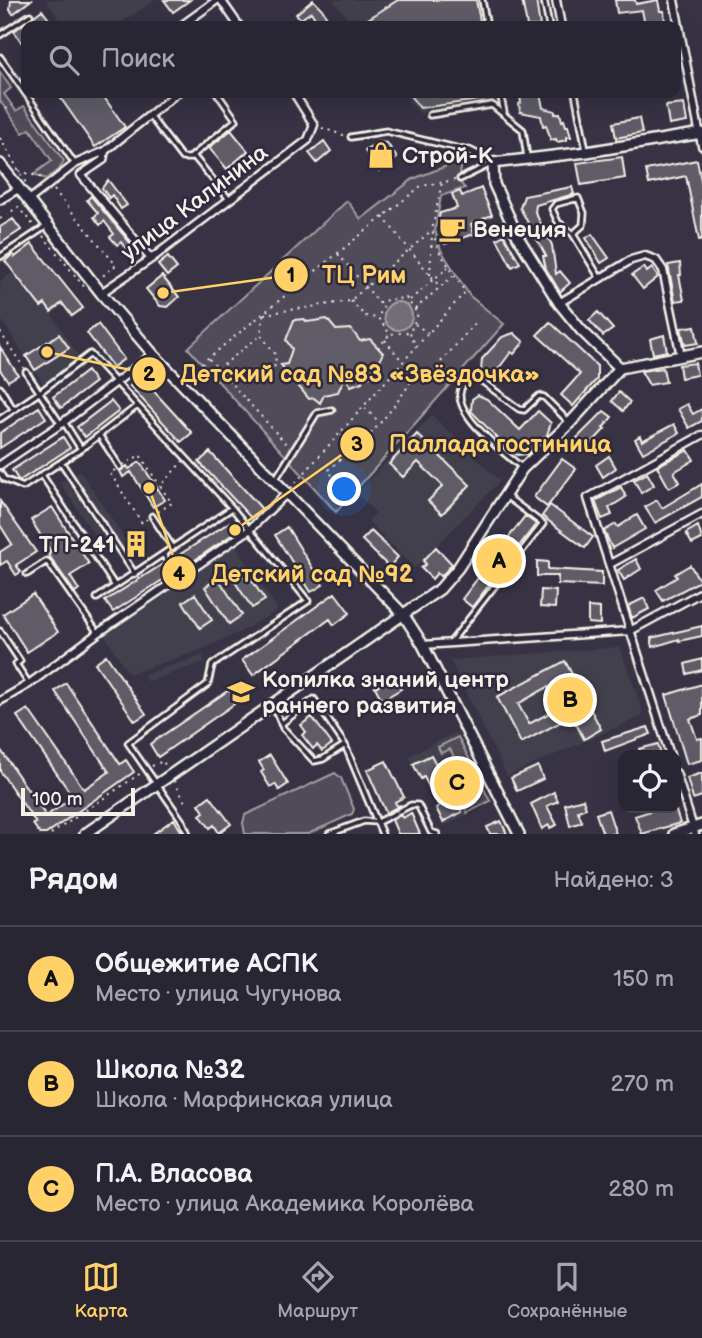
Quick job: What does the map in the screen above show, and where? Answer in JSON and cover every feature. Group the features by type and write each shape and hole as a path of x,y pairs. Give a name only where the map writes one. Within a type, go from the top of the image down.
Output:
{"main road":[{"path":"620,368 581,330 559,303 518,237 494,184 493,163 587,152 701,133"},
{"path":"0,155 20,188"},
{"path":"0,164 31,198 48,225 101,293 153,354 403,614 423,645 519,834"},
{"path":"85,834 440,589 458,568 522,469 570,423 620,368 702,352"},
{"path":"674,834 697,829"}],"street":[{"path":"188,21 219,0 235,21"},
{"path":"556,0 560,21"},
{"path":"674,0 678,21"},
{"path":"681,34 702,146"},
{"path":"31,198 75,164 105,151 171,98"},
{"path":"297,98 314,125"},
{"name":"улица Калинина","path":"101,293 152,259 308,140 314,125"},
{"path":"105,151 103,160 81,175 152,259"},
{"path":"468,151 493,163"},
{"path":"0,200 20,188"},
{"path":"559,303 631,260 645,256 656,260 663,270 681,356"},
{"path":"0,465 62,423 153,354"},
{"path":"668,750 588,498 702,435"},
{"path":"0,701 29,684 98,633 249,530 286,494"},
{"path":"610,564 702,514"},
{"path":"423,645 630,631 702,592"},
{"path":"681,786 697,829"}],"lane":[{"path":"482,0 486,21"},
{"path":"544,0 548,21"},
{"path":"21,21 30,15"},
{"path":"0,36 21,21"},
{"path":"0,57 21,87"},
{"path":"29,98 75,164"},
{"path":"189,158 236,120 221,98"},
{"path":"501,98 504,114"},
{"path":"576,98 587,152"},
{"path":"430,115 492,105 523,130 528,159"},
{"path":"149,115 182,158 195,158 229,199"},
{"path":"351,137 387,131 468,151"},
{"path":"460,179 493,163"},
{"path":"573,234 583,225 584,214 578,198 556,204 552,209 558,222 573,234 600,279"},
{"path":"0,257 48,225"},
{"path":"0,419 90,354 232,508 308,601 212,665 208,684 128,743 183,822 188,834"},
{"path":"26,372 81,449"},
{"path":"522,469 474,425 462,408 461,391 469,378 475,376 519,409 524,410 539,396 544,397 570,423"},
{"path":"0,388 14,410"},
{"path":"0,473 4,478 23,487 81,449 137,406"},
{"path":"274,482 317,413 332,410"},
{"path":"99,435 120,467"},
{"path":"61,462 135,574"},
{"path":"42,475 115,586"},
{"path":"450,643 543,524 506,496"},
{"path":"97,598 232,508"},
{"path":"152,516 173,548"},
{"path":"163,554 179,579"},
{"path":"27,573 47,561 98,633"},
{"path":"0,631 20,661 16,664 29,684"},
{"path":"281,724 314,699 345,745 382,834"},
{"path":"272,704 281,724 314,761 345,745"},
{"path":"329,834 364,821 378,822 411,805 418,805 431,832 437,834"}],"path":[{"path":"6,109 12,105"},
{"path":"314,125 351,137"},
{"path":"0,138 31,198"},
{"path":"182,384 208,358 421,186 460,179"},
{"path":"430,275 432,230 442,182"},
{"path":"383,217 440,287"},
{"path":"263,314 350,301 432,230"},
{"path":"286,494 465,292 439,251 432,230"},
{"path":"338,253 383,307"},
{"path":"408,302 449,267"},
{"path":"414,310 454,275"},
{"path":"378,318 386,300 406,298 418,314 410,332 416,348"},
{"path":"350,301 365,316 378,318 390,334"},
{"path":"223,374 275,366 276,355 261,335 263,314"},
{"path":"352,495 328,471 343,455 355,449 408,390 414,375 430,373 478,320"},
{"path":"414,323 429,334"},
{"path":"0,332 26,372"},
{"path":"378,348 390,334 410,332"},
{"path":"218,369 261,335"},
{"path":"385,340 403,363"},
{"path":"208,358 294,451"},
{"path":"364,407 379,422"},
{"path":"340,434 355,449"},
{"path":"140,455 172,503 142,523 110,473 120,467 140,455"},
{"path":"160,486 186,457"},
{"path":"51,834 163,761 185,802"}],"shaded area":[{"path":"46,0 155,0 124,21 60,21"},
{"path":"333,0 476,0 482,21 349,21"},
{"path":"0,72 11,88 4,94 16,111 24,106 64,161 59,170 46,179 34,174 52,161 30,129 23,133 0,101"},
{"path":"407,98 500,98 500,100 418,113"},
{"path":"462,160 459,178 465,188 441,196 435,230 441,250 470,296 504,324 336,512 188,348 347,201 361,219 413,179"},
{"path":"13,272 41,307 45,304 79,357 44,385 0,318 0,281"},
{"path":"398,302 408,306 412,316 408,326 398,330 388,326 384,316 388,306"},
{"path":"432,415 500,481 415,568 368,521 376,513 356,493"},
{"path":"80,471 135,554 129,557 75,474"},
{"path":"65,479 113,552 108,556 60,483"},
{"path":"236,545 278,610 201,650 129,674 103,633"},
{"path":"620,647 644,715 507,776 450,660"},
{"path":"203,655 205,662 146,682 144,675"},
{"path":"456,732 491,802 445,826 436,808 439,806 409,756"},
{"path":"458,737 474,768 463,774 450,749 441,753 438,747"},
{"path":"335,773 341,778 354,809 352,814 308,834 245,834 245,815"},
{"path":"476,773 490,801 467,813 465,808 477,802 465,778"}],"building":[{"path":"11,0 31,0 13,14 10,9"},
{"path":"164,0 190,0 173,12"},
{"path":"313,0 329,21 317,21 311,12 301,19 296,14"},
{"path":"398,0 476,0 480,21 365,21"},
{"path":"522,0 536,0 539,21 526,21"},
{"path":"615,0 635,0 636,4 658,0 660,11 664,11 665,21 644,21 642,10 617,13"},
{"path":"42,10 50,21 27,21"},
{"path":"21,26 21,42 14,31"},
{"path":"61,98 105,98 125,127 95,147"},
{"path":"412,98 495,98 420,108"},
{"path":"520,98 541,98 543,108 555,111 555,114 560,113 571,137 557,142 556,139 551,140 541,116 520,112"},
{"path":"684,104 687,122 669,125 666,106"},
{"path":"639,118 642,133 616,138 613,123"},
{"path":"231,130 248,151 227,169 209,148"},
{"path":"324,141 331,151 317,163 309,153"},
{"name":"Строй-К","path":"378,142 387,143 397,158 379,171 365,151"},
{"path":"622,157 625,178 581,185 577,163"},
{"path":"697,160 702,185 702,239 699,240 686,176 649,184 646,170"},
{"path":"108,180 127,205 121,209 112,195 109,198 102,188"},
{"path":"572,187 574,194 536,205 535,212 552,245 556,274 560,271 570,283 560,292 546,269 543,256 546,256 520,208 524,196"},
{"path":"481,188 492,215 471,224 474,234 445,244 438,222 440,213 457,208 452,194 460,191 462,196"},
{"path":"91,196 137,251 132,255 121,242 117,245 110,237 114,234 104,221 100,225 94,217 98,213 87,200"},
{"path":"13,219 21,230 0,244 0,227"},
{"path":"592,234 609,258 601,263 586,238"},
{"path":"504,235 520,263 512,267 497,239"},
{"path":"32,244 83,308 72,316 62,303 51,312 45,304 41,307 5,261"},
{"path":"168,257 177,268 167,276 158,265"},
{"path":"680,263 679,275 684,300 675,301 668,265"},
{"path":"644,267 647,272 652,268 658,277 643,289 632,275"},
{"path":"162,276 179,297 168,307 160,306 146,289"},
{"path":"598,312 613,329 603,336 589,320"},
{"path":"304,319 307,322 327,319 336,330 351,329 360,341 370,339 383,353 373,376 363,378 362,382 351,386 345,377 338,392 324,395 320,403 314,398 309,399 281,365 287,364 292,349 286,340 294,320"},
{"path":"550,322 597,366 597,379 573,406 561,395 580,374 537,335"},
{"path":"98,324 124,359 113,367 87,333"},
{"path":"695,326 698,343 685,345 681,328"},
{"path":"514,333 524,342 514,354 511,352 490,380 481,371 482,359 502,337"},
{"path":"59,334 69,348 35,370 26,356"},
{"path":"664,335 667,351 653,354 650,339"},
{"path":"0,347 18,375 8,381 0,370"},
{"path":"695,363 697,375 681,378 679,365"},
{"path":"663,368 666,382 649,385 641,371"},
{"path":"87,371 95,382 61,408 53,397"},
{"path":"140,376 192,433 181,442 130,386"},
{"path":"619,392 630,402 623,411 612,401"},
{"path":"478,395 487,399 520,430 538,411 551,423 547,435 528,454 517,455 510,451 471,411 472,399"},
{"path":"111,401 119,411 85,437 77,427"},
{"path":"687,404 693,414 702,409 702,421 689,428 678,409"},
{"path":"39,407 46,418 0,448 0,433"},
{"path":"604,411 612,417 603,428 605,429 584,451 574,441"},
{"path":"674,424 679,433 643,453 635,439 640,436 642,441"},
{"path":"417,434 470,485 442,514 428,501 443,486 418,462 403,477 389,464"},
{"path":"63,437 70,448 19,481 12,470"},
{"path":"688,450 694,460 674,472 680,482 669,488 657,466"},
{"path":"210,452 262,509 251,518 199,462"},
{"path":"609,456 616,468 603,477 596,465"},
{"path":"562,459 576,469 547,507 534,497"},
{"path":"140,462 165,500 153,507 131,472 123,477 120,471"},
{"path":"647,473 654,485 641,493 634,480"},
{"path":"702,484 702,497 655,523 645,507 657,500 662,508"},
{"path":"621,487 626,497 609,508 612,515 602,519 595,501"},
{"path":"0,501 36,552 16,565 21,572 16,575 7,561 0,565 0,552 12,544 0,525"},
{"path":"550,505 593,537 585,548 542,516"},
{"path":"52,507 89,564 70,576 79,590 75,593 48,554 51,552 31,520"},
{"path":"637,515 645,529 612,548 604,531 616,524 618,527"},
{"path":"525,516 536,524 472,607 462,599"},
{"path":"230,522 236,532 186,566 179,555"},
{"path":"698,526 702,539 692,544 686,533"},
{"path":"287,527 323,585 311,592 275,535"},
{"path":"371,531 398,557 389,567 362,540"},
{"path":"436,547 452,564 441,577 437,573 432,579 421,568 426,564 423,561"},
{"path":"636,559 641,569 624,580 618,570"},
{"path":"537,561 548,562 548,569 602,572 602,586 558,584 558,576 537,576"},
{"path":"163,564 170,575 113,612 105,601"},
{"path":"690,565 700,581 663,601 656,590"},
{"path":"247,574 265,600 252,608 235,582"},
{"path":"218,578 242,615 229,624 205,587"},
{"path":"541,590 556,591 555,608 540,607"},
{"path":"335,593 350,613 334,625 330,619 253,675 242,660"},
{"path":"33,594 58,632 27,652 3,614"},
{"path":"195,594 212,620 200,628 183,602"},
{"path":"644,598 649,609 632,618 628,606"},
{"path":"588,607 600,608 600,624 588,623"},
{"path":"702,626 702,636 679,639 653,647 651,638"},
{"path":"106,655 146,714 135,721 95,663"},
{"path":"702,659 702,670 687,674 685,664"},
{"path":"565,661 601,729 584,739 572,716 521,743 497,697","holes":["548,687 559,708 529,724 518,704"]},
{"path":"394,677 401,689 382,700 375,687"},
{"path":"66,683 120,764 126,760 134,772 46,834 40,834 33,824 36,823 0,771 0,749 46,816 73,797 17,716 28,709 84,789 109,772 55,691"},
{"path":"702,684 702,715 690,719 697,739 702,738 702,760 687,764 666,695"},
{"path":"229,690 237,702 158,757 150,744"},
{"path":"312,717 332,744 322,751 317,745 313,749 302,735 306,732 301,725"},
{"path":"648,727 651,734 605,751 602,741"},
{"path":"658,744 660,750 639,750"},
{"path":"270,755 288,784 279,790 275,784 270,787 261,772 264,770 259,762"},
{"path":"431,755 462,812 443,822 436,808 439,806 424,777 421,779 413,764"},
{"path":"386,761 404,797 395,802 397,806 401,805 386,813 367,770"},
{"path":"538,766 543,779 517,791 511,778"},
{"path":"702,773 702,796 693,799 687,778"},
{"path":"554,792 558,801 547,806 557,825 542,829 531,804"},
{"path":"210,796 231,824 219,833 214,825 210,828 200,815 204,812 199,804"},
{"path":"583,799 586,808 578,811 582,822 570,826 565,804"},
{"path":"608,810 616,834 603,834 596,814"},
{"path":"411,813 420,834 398,834 392,820"},
{"path":"644,813 677,813 680,823 642,834 635,816"},
{"path":"174,819 183,834 153,834"},
{"path":"501,821 507,834 490,834 487,827"}],"place":[{"name":"Строй-К","path":"381,155"},
{"name":"Венеция","path":"452,229"},
{"name":"ТЦ Рим","path":"163,293"},
{"name":"Детский сад №83 «Звёздочка»","path":"47,352"},
{"name":"Детский сад №92","path":"149,488"},
{"name":"Паллада гостиница","path":"235,530"},
{"name":"ТП-241","path":"136,544"},
{"name":"Общежитие АСПК","path":"499,561"},
{"name":"Копилка знаний центр раннего развития","path":"241,692"},
{"name":"Школа №32","path":"570,700"},
{"name":"П.А. Власова","path":"457,783"}]}
